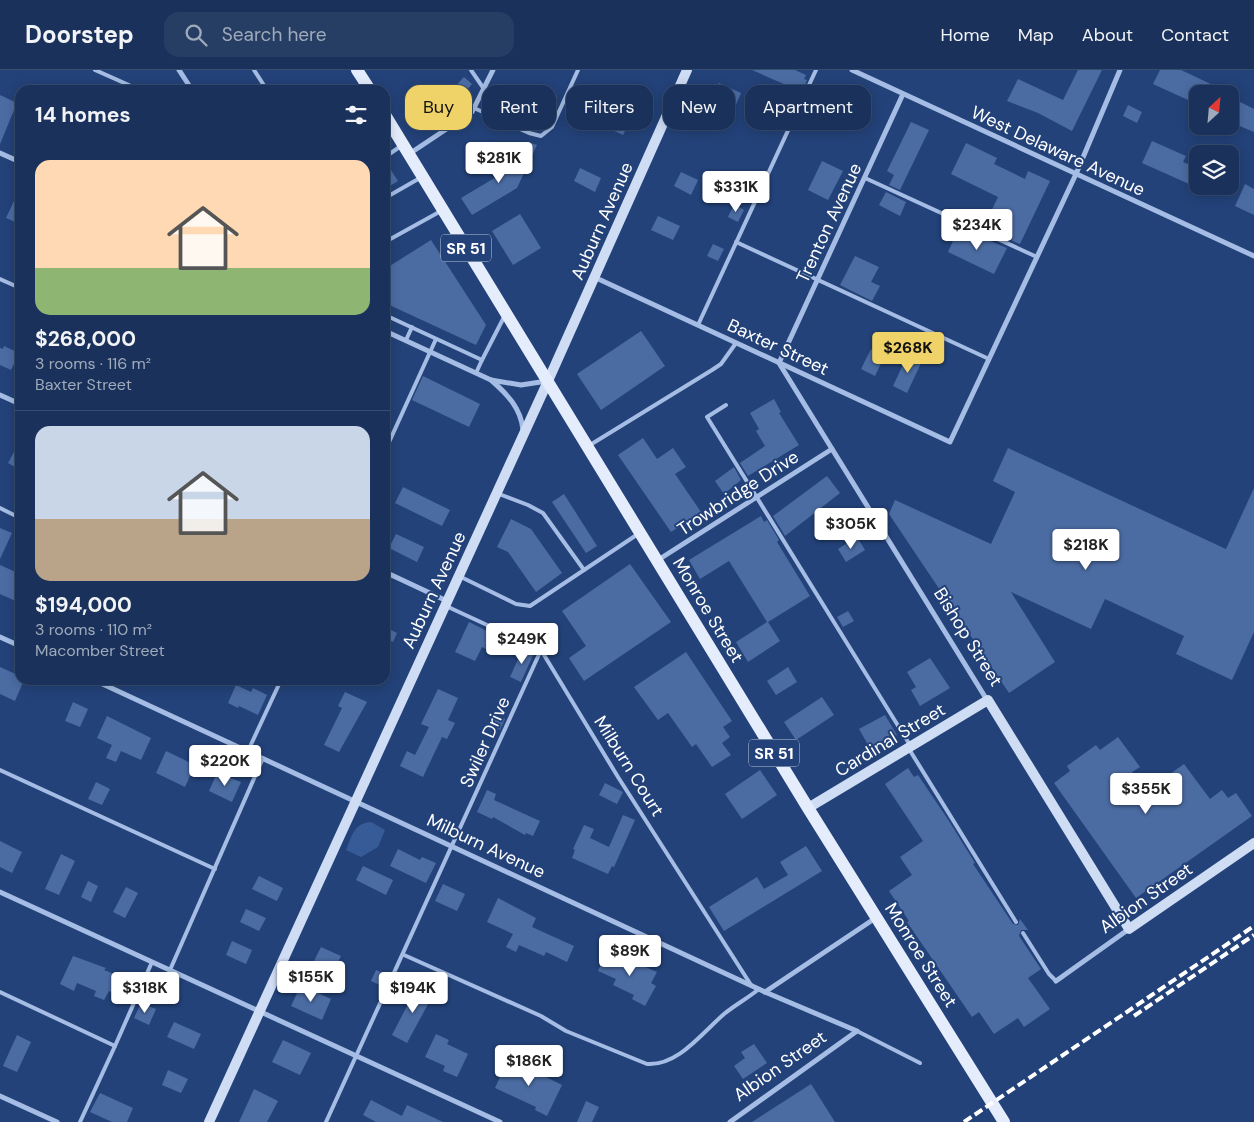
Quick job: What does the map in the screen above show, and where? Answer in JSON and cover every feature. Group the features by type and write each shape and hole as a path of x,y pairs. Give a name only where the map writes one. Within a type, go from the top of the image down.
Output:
{"main road":[{"path":"358,70 367,85"},
{"name":"Monroe Street","path":"390,123 808,808 878,917 1004,1122"}],"street":[{"path":"180,70 189,85"},
{"path":"486,85 492,70"},
{"name":"Auburn Avenue","path":"209,1122 524,434 687,70"},
{"name":"West Delaware Avenue","path":"852,70 1254,256"},
{"path":"989,360 1076,174 1120,70"},
{"path":"406,150 460,121 474,108 482,93"},
{"name":"Trenton Avenue","path":"780,363 903,94"},
{"path":"0,153 15,160"},
{"name":"Baxter Street","path":"594,277 950,442 989,360"},
{"path":"390,333 491,380 521,385 548,381"},
{"name":"Bishop Street","path":"780,363 1129,929"},
{"path":"491,380 511,399 522,421 524,434"},
{"path":"0,395 15,402"},
{"name":"Trowbridge Drive","path":"658,560 832,449"},
{"path":"390,575 446,603"},
{"path":"0,637 15,644"},
{"name":"Milburn Avenue","path":"105,685 765,992 857,1031"},
{"name":"Cardinal Street","path":"808,808 988,700"},
{"name":"Albion Street","path":"1056,980 1254,844"},
{"path":"0,892 500,1122"},
{"path":"765,992 878,917"},
{"name":"Albion Street","path":"730,1122 857,1031"},
{"path":"0,1096 56,1122"}],"lane":[{"path":"95,70 129,85"},
{"path":"254,70 264,85"},
{"path":"470,70 482,86"},
{"path":"474,108 529,133 541,136 552,127 578,70"},
{"path":"698,325 816,70"},
{"path":"390,155 406,150"},
{"path":"390,195 423,176"},
{"path":"865,178 1037,257"},
{"path":"390,239 443,210"},
{"path":"736,242 989,360"},
{"path":"0,279 15,286"},
{"path":"476,373 506,313"},
{"path":"390,317 482,360"},
{"path":"406,340 412,328"},
{"path":"390,440 436,339"},
{"path":"588,446 721,364 736,343"},
{"path":"726,404 707,416 1016,922"},
{"path":"496,493 528,505 543,514 584,570"},
{"path":"0,508 15,516"},
{"path":"459,576 523,606 530,606 641,532"},
{"path":"446,603 541,650"},
{"name":"Swiler Drive","path":"326,1122 454,846 541,650"},
{"name":"Milburn Court","path":"541,650 618,777 751,985"},
{"path":"248,752 280,685"},
{"path":"170,970 263,758"},
{"path":"0,770 215,869"},
{"path":"1023,934 1049,974 1056,980"},
{"path":"404,955 534,1013 566,1031 647,1064 658,1065 676,1055 725,1014 759,989"},
{"path":"80,1122 152,962"},
{"path":"0,992 115,1046"},
{"path":"857,1031 920,1063"}],"shaded area":[{"path":"371,822 385,830 378,847 361,857 346,850 354,831 361,825"}],"building":[{"path":"752,70 795,70 806,75 804,79 807,80 805,85 786,85"},
{"path":"1078,70 1102,70 1072,131 1038,113 1007,101 1018,79 1063,100"},
{"path":"1160,70 1181,70 1213,85 1189,85 1188,100 1153,84"},
{"path":"464,77 472,84 471,85 456,85"},
{"path":"735,90 741,93 735,107"},
{"path":"0,95 15,102 15,108 0,144"},
{"path":"1239,102 1254,109 1254,132 1239,126"},
{"path":"1128,105 1142,112 1137,123 1123,116"},
{"path":"911,122 929,130 900,190 889,185 894,175 887,171"},
{"path":"612,130 626,130 623,135"},
{"path":"1152,141 1186,156 1183,162 1189,164 1189,184 1142,163"},
{"path":"528,142 537,145 517,188 472,215 461,198 518,164"},
{"path":"966,143 997,158 994,164 1025,179 1028,171 1050,181 1020,244 983,228 998,197 951,174"},
{"path":"822,161 843,171 828,200 808,190"},
{"path":"580,168 601,178 595,192 574,181"},
{"path":"390,169 398,181 390,186"},
{"path":"681,172 698,180 691,195 674,186"},
{"path":"1245,184 1254,189 1254,215 1235,206"},
{"path":"886,192 906,202 900,216 879,205"},
{"path":"15,199 15,222 6,218"},
{"path":"734,204 744,210 738,222 728,217"},
{"path":"520,214 541,248 513,265 492,231"},
{"path":"658,216 680,226 673,240 651,230"},
{"path":"959,228 1007,248 994,274 948,252"},
{"path":"431,240 486,325 476,345 390,305 390,266"},
{"path":"713,244 724,249 718,261 707,256"},
{"path":"855,256 879,267 871,282 880,286 872,301 840,285"},
{"path":"641,331 665,366 601,410 577,374"},
{"path":"4,346 15,351 15,362 11,370 0,365 0,348 3,349"},
{"path":"871,349 885,355 875,376 861,369"},
{"path":"908,354 922,361 907,393 893,386"},
{"path":"423,376 480,404 469,427 412,400"},
{"path":"774,399 781,412 779,413 799,445 748,476 740,463 765,446 756,431 759,429 750,413"},
{"path":"643,438 657,459 673,448 686,467 675,474 701,512 671,532 618,455"},
{"path":"1008,448 1226,549 1254,488 1254,632 1232,680 1176,654 1184,636 1105,599 1091,629 1011,592 1055,662 1009,693 889,514 895,500 991,544 1015,492 993,481"},
{"path":"15,450 15,467 8,463"},
{"path":"734,467 741,480 724,494 715,481"},
{"path":"827,476 840,493 785,536 773,516"},
{"path":"403,487 450,510 442,526 395,503"},
{"path":"564,494 597,546 586,553 552,502"},
{"path":"761,516 764,522 767,520 779,540 777,542 810,596 768,622 780,641 748,662 736,642 767,622 729,561 700,579 689,560"},
{"path":"511,519 531,529 562,573 536,592 508,552 497,547"},
{"path":"0,528 12,533 0,559"},
{"path":"396,534 424,547 417,562 390,548"},
{"path":"857,537 865,550 846,562 838,549"},
{"path":"630,564 671,622 584,681 569,658 586,646 562,611"},
{"path":"0,565 15,572 15,601 0,594"},
{"path":"848,611 854,621 843,627 837,617"},
{"path":"469,622 493,634 486,649 482,647 475,661 455,652"},
{"path":"390,630 397,633 393,642 390,640"},
{"path":"523,648 534,653 521,682 510,677"},
{"path":"686,652 732,721 723,727 730,737 722,743 731,755 712,767 696,744 692,747 668,713 658,720 634,687"},
{"path":"930,658 950,688 920,706 911,690 916,687 907,672"},
{"path":"0,667 15,674 15,685 22,685 15,701 0,694"},
{"path":"788,667 797,682 776,695 767,681"},
{"path":"236,685 251,692 253,688 267,695 258,715 228,703"},
{"path":"438,689 458,698 448,720 455,723 447,739 442,737 423,777 400,766 407,751 415,755 429,727 421,724"},
{"path":"345,692 367,702 339,752 324,745 342,708 338,706"},
{"path":"822,697 834,715 796,740 784,722"},
{"path":"73,702 88,709 80,727 65,721"},
{"path":"494,713 505,719 500,730 488,725"},
{"path":"885,715 897,735 871,750 859,729"},
{"path":"107,716 151,738 141,760 121,751 116,762 106,758 112,745 97,738"},
{"path":"1118,737 1140,767 1132,772 1146,791 1184,764 1210,799 1222,790 1228,798 1236,793 1252,816 1136,898 1054,783 1070,771 1067,766 1096,745 1100,750"},
{"path":"166,751 195,765 185,787 156,773"},
{"path":"908,768 914,777 918,775 949,821 975,863 973,864 1013,924 1018,925 1020,919 1028,930 1021,930 1019,936 1041,969 1028,978 1050,1009 1024,1027 1018,1018 994,1034 979,1012 972,1017 907,922 909,921 889,891 912,875 900,857 923,841 885,784"},
{"path":"760,770 777,795 742,819 725,794"},
{"path":"217,773 241,782 232,802 209,791"},
{"path":"96,782 110,789 102,805 88,799"},
{"path":"605,783 623,792 617,804 599,795"},
{"path":"487,790 496,794 494,800 540,821 533,836 526,833 525,835 493,817 492,819 477,812"},
{"path":"623,815 635,820 614,867 612,866 608,874 572,858 575,850 573,849 584,825 594,829 590,838 609,847"},
{"path":"0,841 22,852 12,873 0,867"},
{"path":"806,846 822,871 724,931 709,907 757,877 764,889 788,875 780,862"},
{"path":"398,849 420,860 422,857 436,863 426,883 390,866"},
{"path":"61,854 75,861 59,895 45,889"},
{"path":"363,866 393,880 386,895 356,880"},
{"path":"259,876 283,888 277,901 252,889"},
{"path":"88,881 98,886 91,902 81,897"},
{"path":"443,884 465,894 457,911 435,901"},
{"path":"126,887 138,893 125,918 113,912"},
{"path":"498,898 536,918 532,927 574,946 567,962 546,952 544,956 519,945 516,952 506,947 513,934 487,922"},
{"path":"246,909 266,918 259,931 240,922"},
{"path":"232,941 252,950 246,964 226,955"},
{"path":"321,947 341,956 334,970 314,961"},
{"path":"606,952 624,961 625,958 657,972 651,983 656,986 645,1006 632,999 634,995 613,985 616,979 598,971"},
{"path":"73,956 106,968 104,970 119,976 111,992 109,991 104,1000 94,996 96,991 77,983 74,991 60,984"},
{"path":"376,970 388,975 382,986 371,981"},
{"path":"301,985 331,999 322,1020 291,1006"},
{"path":"418,985 434,993 407,1043 392,1035"},
{"path":"141,1003 156,1009 149,1025 134,1018"},
{"path":"174,1022 201,1034 194,1049 167,1037"},
{"path":"436,1034 449,1040 447,1044 468,1054 457,1077 443,1071 445,1066 425,1057"},
{"path":"17,1035 31,1042 17,1072 3,1066"},
{"path":"283,1040 311,1053 300,1075 272,1062"},
{"path":"754,1044 767,1063 743,1079 734,1066 745,1058 741,1052"},
{"path":"508,1060 543,1073 542,1075 562,1085 547,1116 535,1110 536,1107 495,1088"},
{"path":"168,1070 188,1079 181,1093 162,1085"},
{"path":"811,1084 835,1122 752,1122"},
{"path":"254,1089 278,1101 267,1122 239,1122"},
{"path":"100,1093 133,1108 127,1122 112,1122 90,1112"},
{"path":"371,1100 402,1116 407,1105 443,1122 376,1122 363,1115"},
{"path":"586,1101 599,1107 592,1122 577,1122"}],"railway":[{"path":"964,1122 1254,926"},
{"path":"1134,1016 1254,935"}]}
